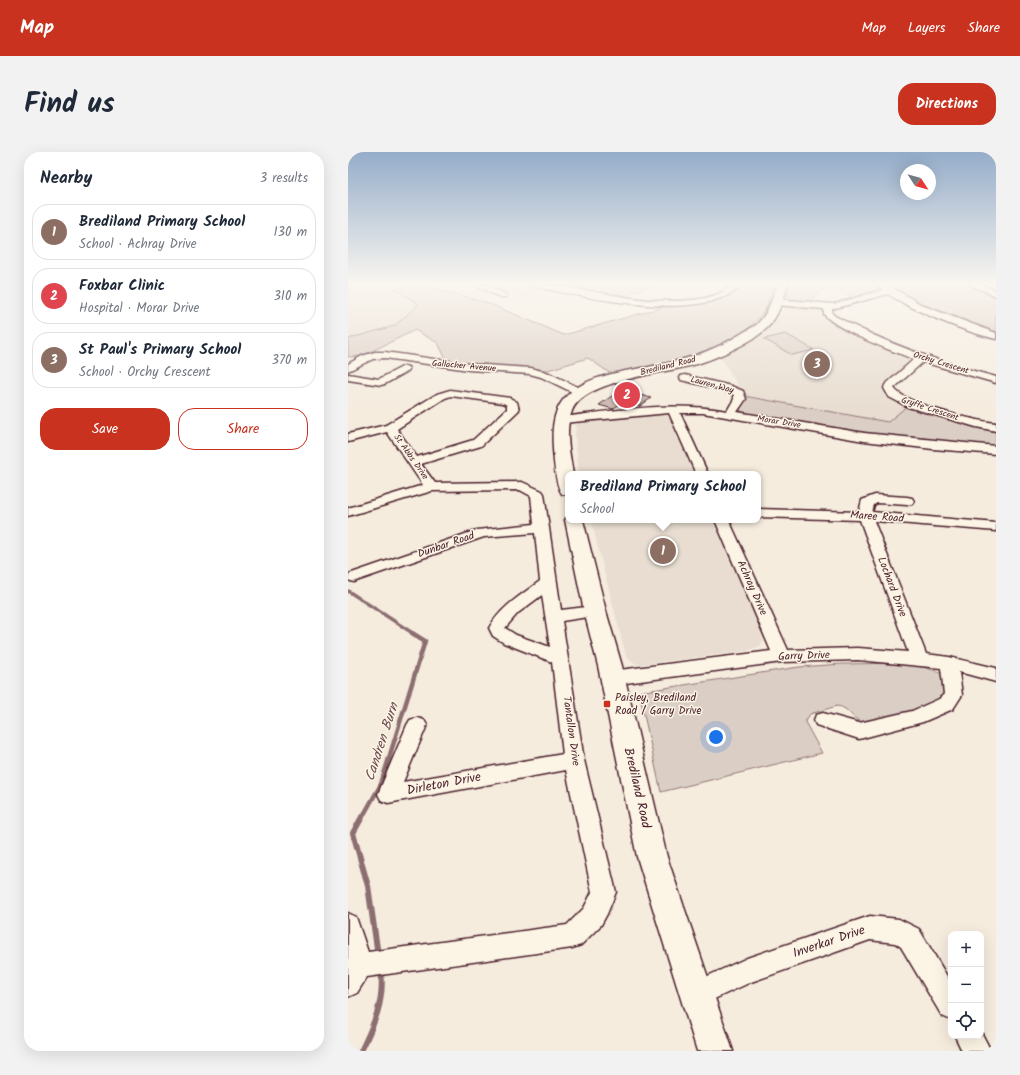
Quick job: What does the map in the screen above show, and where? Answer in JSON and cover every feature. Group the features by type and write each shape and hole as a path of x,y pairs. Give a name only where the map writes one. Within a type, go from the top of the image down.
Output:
{"street":[{"name":"Brediland Road","path":"565,475 561,455 560,434 569,402 580,392 587,387 604,380 672,367 722,350 741,340 762,326"},
{"name":"Orchy Crescent","path":"848,326 879,342 922,358 996,380"},
{"path":"970,326 996,336"},
{"name":"Gallacher Avenue","path":"348,368 366,357 385,355 429,363 531,371 544,375 580,392"},
{"name":"Gryffe Crescent","path":"922,358 890,385 889,388 893,395 912,405 980,425 996,427"},
{"path":"351,380 367,379 382,382 404,369"},
{"name":"Lauren Way","path":"685,378 727,388 739,393 740,399 730,414"},
{"path":"348,438 390,428 441,396 450,393 506,400 513,404 513,410 477,443 415,462"},
{"path":"673,409 701,471"},
{"name":"Morar Drive","path":"563,420 673,409 703,410 864,437 996,450"},
{"name":"St Abbs Drive","path":"390,428 431,487"},
{"name":"Tantallon Drive","path":"348,512 431,487 522,486 537,494 548,583 574,760 604,892 598,908 588,922 572,936 405,960 360,971"},
{"path":"865,516 867,503 871,500 907,501"},
{"name":"Maree Road","path":"761,513 865,516 996,527"},
{"name":"Lochard Drive","path":"865,516 919,659"},
{"name":"Brediland Road","path":"575,523 595,611 610,666 611,678 652,857 715,1051"},
{"name":"Achray Drive","path":"723,523 782,656"},
{"name":"Dunbar Road","path":"354,577 482,533 542,528"},
{"path":"548,583 510,612 500,621 497,628 499,632 510,639 560,658"},
{"path":"553,617 595,611"},
{"name":"Garry Drive","path":"611,678 782,656 858,654 949,663 996,675"},
{"path":"823,720 860,731 916,717 946,704 953,695 949,663"},
{"name":"Dirleton Drive","path":"417,725 388,794 574,760"},
{"path":"348,925 360,971"},
{"name":"Inverkar Drive","path":"697,994 747,971 870,928 899,931 910,938 949,1003"},
{"path":"970,1039 977,1051"}],"shaded area":[{"path":"348,326 394,326 394,326 348,339"},
{"path":"394,326 542,326 564,335 596,326 750,326 732,340 713,349 670,362 611,374 588,358 548,370 447,361 438,343 415,330 362,356 348,357 348,339"},
{"path":"770,326 841,326 912,358 911,362 882,386 885,394 889,398 906,407 888,422 744,396 721,357 759,337"},
{"path":"978,326 996,326 996,332"},
{"path":"786,334 814,350 792,355 764,339"},
{"path":"744,396 888,422 907,406 996,429 996,446 909,439 744,413 740,410"},
{"path":"657,414 667,415 673,421 694,471 579,471 575,436 576,425 584,421"},
{"path":"592,523 716,523 761,633 763,640 760,646 747,651 637,665 626,656"},
{"path":"842,664 895,664 934,670 943,675 947,691 942,698 937,701 871,722 857,720 845,709 837,706 810,714 805,722 822,753 661,792 639,692 799,667"}],"building":[{"path":"626,386 640,389 634,393 651,398 640,406 623,401 613,409 599,405"}],"waterway":[{"name":"Candren Burn","path":"348,591 414,634"},
{"name":"Candren Burn","path":"362,818 381,784 425,641 412,633"},
{"name":"Candren Burn","path":"362,817 353,833 368,886 378,955"},
{"name":"Candren Burn","path":"361,1051 374,1022 380,1002 382,981 381,970"}],"place":[{"name":"St Paul's Primary School","path":"817,364"},
{"name":"Foxbar Clinic","path":"627,395"},
{"name":"Brediland Primary School","path":"663,551"},
{"name":"Paisley, Brediland Road / Garry Drive","path":"607,704"}]}
